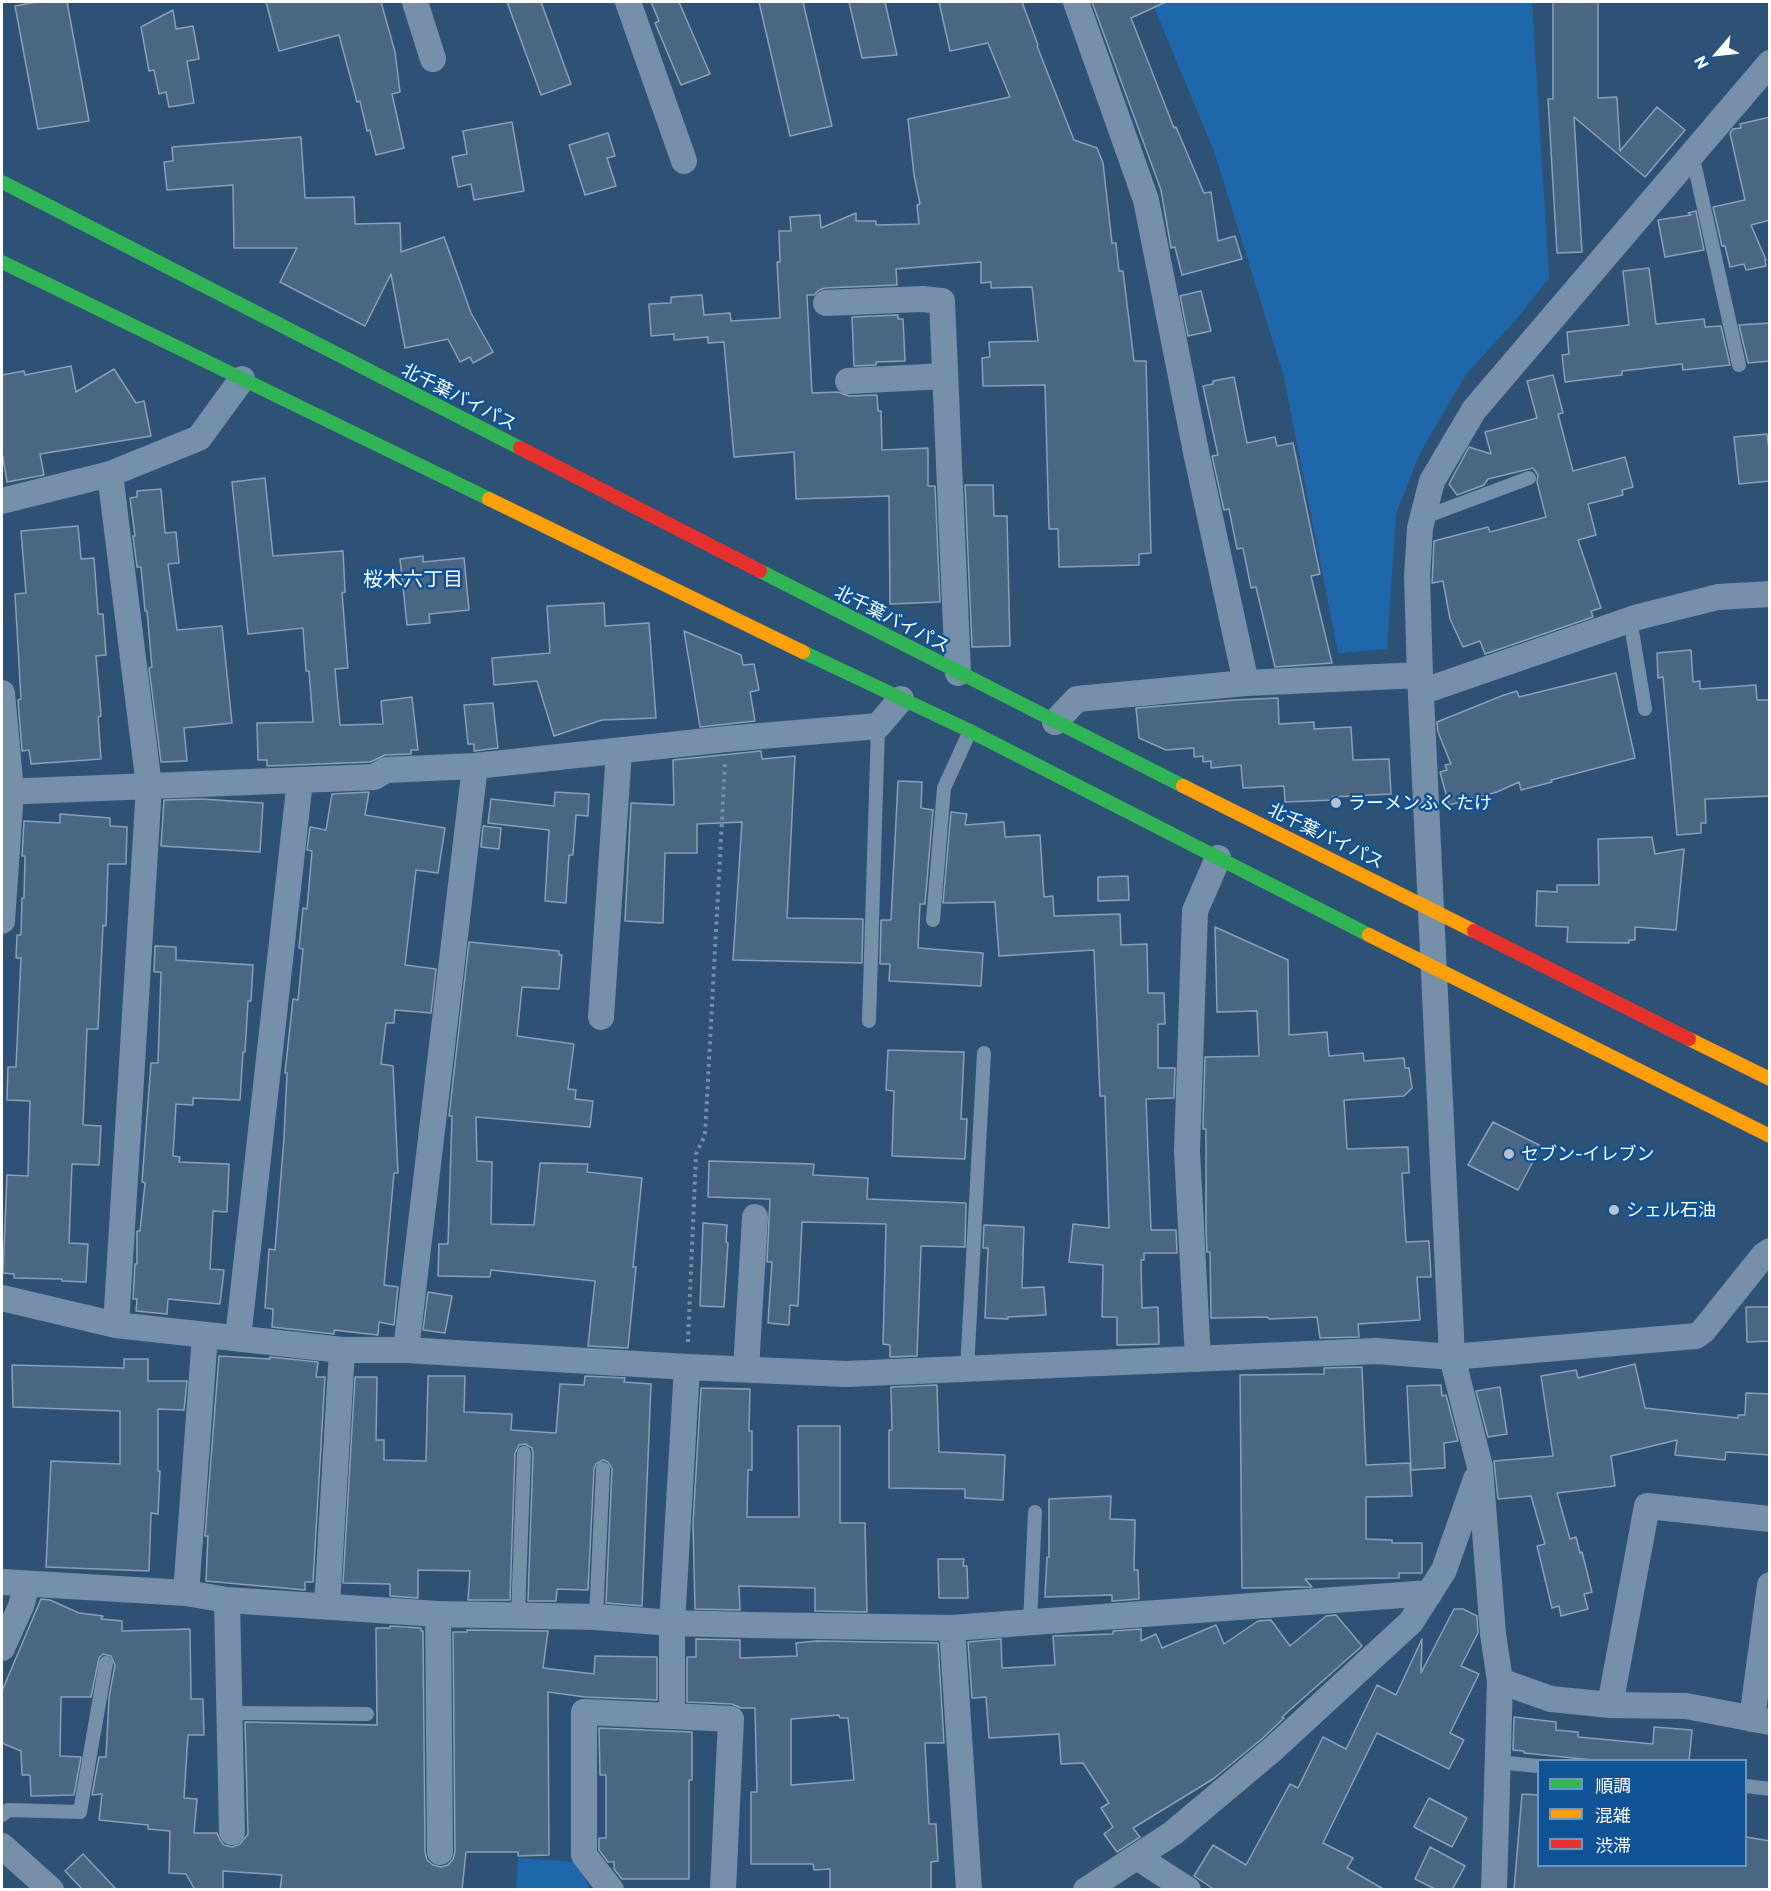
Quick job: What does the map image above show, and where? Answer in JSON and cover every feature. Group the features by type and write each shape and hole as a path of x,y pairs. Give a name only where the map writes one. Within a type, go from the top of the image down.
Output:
{"highway":[{"name":"北千葉バイパス","path":"2,182 958,673 1770,1079"},
{"path":"2,262 970,731 1434,968 1770,1136"}],"street":[{"path":"415,2 433,59"},
{"path":"628,2 684,161"},
{"path":"1076,2 1146,200 1197,457 1246,683"},
{"path":"1494,1890 1500,1681 1491,1611 1480,1467 1452,1357 1420,684 1417,577 1422,518 1432,481 1474,410 1770,63"},
{"path":"826,303 922,299 942,301 958,673"},
{"path":"848,381 945,376"},
{"path":"2,501 111,474 199,438 242,379"},
{"path":"111,474 149,786 116,1325"},
{"path":"1055,722 1077,699 1246,683 1420,684 1630,620 1718,597 1770,594"},
{"path":"2,693 6,792 2,921"},
{"path":"6,792 374,777 386,770 475,766 726,739 878,726 901,699"},
{"path":"602,1017 619,751"},
{"path":"406,1350 475,766"},
{"path":"238,1338 300,780"},
{"path":"1198,1359 1187,1151 1195,910 1218,858"},
{"path":"746,1370 755,1217"},
{"path":"2,1298 116,1325 342,1350 406,1350 846,1374 1377,1351 1452,1357 1696,1336 1703,1331 1764,1255 1770,1251"},
{"path":"186,1593 205,1335"},
{"path":"327,1606 342,1350"},
{"path":"672,1716 672,1623 687,1367"},
{"path":"1086,1890 1173,1833 1273,1749 1411,1622 1444,1570 1480,1467"},
{"path":"1611,1705 1647,1506 1770,1519"},
{"path":"2,1582 186,1593 227,1600 438,1614 596,1617 672,1623 952,1628 1430,1593"},
{"path":"2,1648 21,1606 27,1584"},
{"path":"1500,1681 1551,1699 1611,1705 1686,1706 1761,1721 1770,1585"},
{"path":"227,1600 232,1832"},
{"path":"438,1614 440,1852"},
{"path":"952,1628 969,1890"},
{"path":"610,1890 584,1855 584,1712 731,1719 723,1890"},
{"path":"2,1846 51,1890"},
{"path":"1137,1857 1188,1890"}],"lane":[{"path":"1692,154 1739,365"},
{"path":"1422,518 1529,478"},
{"path":"1630,620 1645,709"},
{"path":"870,1021 878,726"},
{"path":"933,920 944,788 970,731"},
{"path":"967,1369 984,1053"},
{"path":"518,1615 524,1453"},
{"path":"596,1617 603,1468"},
{"path":"1030,1623 1035,1512"},
{"path":"2,1815 8,1810 80,1812 106,1663"},
{"path":"230,1713 367,1714"},
{"path":"1497,1762 1537,1766"},
{"path":"1747,1786 1770,1789"}],"path":[{"path":"687,1367 696,1154 705,1135 726,739"}],"shaded area":[{"path":"1152,2 1532,2 1549,278 1514,322 1467,373 1420,453 1396,514 1387,649 1338,653 1284,377 1215,154"},
{"path":"518,1858 577,1862 590,1889 516,1890"}],"building":[{"path":"37,2 67,2 89,121 38,129 15,6"},
{"path":"266,2 381,2 395,52 400,92 392,94 404,148 376,155 370,130 367,131 360,101 357,102 339,35 279,51"},
{"path":"507,2 541,2 571,84 541,95"},
{"path":"651,2 679,2 710,74 681,85 655,23 659,21"},
{"path":"759,2 803,2 832,126 790,136"},
{"path":"849,2 885,2 897,55 862,58"},
{"path":"939,2 1022,2 1074,140 1097,148 1103,163 1112,243 1116,243 1119,271 1123,271 1134,361 1146,361 1151,553 1139,554 1139,565 1059,567 1058,529 1049,529 1045,385 983,386 982,358 990,357 989,342 1038,341 1032,287 991,288 991,282 981,283 981,262 896,269 897,285 825,288 814,295 807,295 812,393 838,392 849,396 877,395 878,411 881,411 882,450 928,448 928,486 935,486 940,602 890,604 889,496 796,499 794,452 734,457 724,342 708,343 708,337 674,340 674,334 651,336 649,304 671,303 671,297 702,295 704,315 730,313 731,321 780,318 777,262 780,262 779,231 791,231 790,217 820,215 821,228 856,213 856,221 876,221 876,225 919,224 917,205 920,204 914,175 908,119 1010,97 988,43 950,51"},
{"path":"1092,2 1166,2 1131,18 1174,128 1176,127 1204,193 1211,192 1218,241 1235,236 1242,259 1182,275 1175,247 1171,248 1161,190"},
{"path":"1553,2 1598,2 1598,98 1617,97 1620,151 1657,107 1685,130 1645,177 1574,117 1582,252 1557,253 1548,99 1553,99"},
{"path":"173,10 176,29 193,26 199,59 187,61 194,103 169,107 166,92 159,94 154,70 149,71 141,27"},
{"path":"1770,117 1770,220 1751,225 1766,260 1766,266 1746,270 1744,264 1730,267 1725,246 1722,246 1713,207 1745,200 1730,133 1733,129 1741,128 1740,124"},
{"path":"512,122 524,191 474,200 471,184 458,187 452,157 467,154 463,131"},
{"path":"608,133 615,156 607,158 616,186 585,195 569,145"},
{"path":"301,137 305,198 354,197 355,224 400,223 401,252 444,237 471,313 493,352 473,363 470,357 460,362 448,339 405,348 391,274 365,326 280,282 297,248 234,248 233,185 167,190 164,162 173,161 172,147"},
{"path":"1696,211 1704,250 1665,257 1658,220 1691,215 1688,213"},
{"path":"1649,268 1656,324 1704,319 1705,327 1721,326 1730,365 1683,370 1682,364 1622,371 1622,375 1565,382 1562,355 1569,354 1567,332 1629,325 1623,271"},
{"path":"1201,291 1211,331 1188,336 1180,296"},
{"path":"898,315 898,319 903,319 905,361 876,362 876,365 854,366 852,317"},
{"path":"1770,323 1770,361 1748,363 1739,325"},
{"path":"71,366 76,392 114,369 136,403 144,401 151,436 40,454 44,475 7,482 2,452 2,375 24,371 25,375"},
{"path":"1553,375 1563,413 1558,414 1573,471 1625,457 1633,487 1622,490 1623,495 1588,504 1596,535 1578,540 1601,608 1591,611 1593,617 1485,654 1480,641 1463,647 1450,619 1443,581 1432,583 1434,541 1488,527 1490,532 1546,517 1537,482 1538,475 1533,468 1488,479 1484,485 1457,495 1449,484 1469,447 1491,454 1485,432 1537,418 1527,381"},
{"path":"1234,377 1247,443 1275,437 1277,446 1293,443 1320,574 1311,576 1332,663 1275,667 1256,587 1251,588 1243,548 1237,549 1229,509 1224,510 1212,456 1218,455 1203,386 1213,384 1213,381"},
{"path":"1767,434 1770,481 1739,484 1734,437"},
{"path":"265,478 273,556 343,551 345,592 342,593 348,668 335,669 340,725 383,724 381,701 412,697 418,750 411,750 411,754 385,755 370,762 267,766 267,760 258,760 257,723 313,722 303,628 248,634 232,482"},
{"path":"965,485 993,485 994,516 1007,516 1010,646 972,647"},
{"path":"161,489 165,533 176,532 179,563 168,564 177,630 222,626 232,723 184,728 187,761 161,762 149,668 152,667 147,611 145,611 141,567 137,567 133,536 135,536 130,498 137,497 137,491"},
{"path":"78,526 81,559 94,558 98,614 103,614 106,655 96,656 101,716 98,717 101,759 31,764 29,750 22,751 18,700 21,699 15,594 26,593 21,531"},
{"path":"423,556 423,562 464,558 469,610 429,614 430,623 407,625 400,559"},
{"path":"604,603 605,626 649,623 656,718 602,720 554,736 537,681 494,685 492,658 550,653 547,606"},
{"path":"684,631 741,655 743,665 754,664 759,690 750,692 755,721 700,727"},
{"path":"1691,650 1693,682 1700,681 1700,689 1756,685 1757,700 1770,700 1770,796 1705,799 1706,823 1701,823 1701,833 1677,835 1663,677 1658,678 1657,653"},
{"path":"1616,673 1635,758 1521,790 1519,782 1497,792 1449,805 1440,772 1447,770 1445,765 1451,764 1438,732 1437,722 1517,691 1519,697"},
{"path":"1278,698 1279,724 1314,722 1314,729 1351,727 1353,760 1389,759 1391,794 1285,802 1284,786 1243,788 1241,765 1211,768 1211,761 1203,762 1203,756 1194,757 1194,748 1166,750 1139,738 1136,708"},
{"path":"493,703 498,748 474,751 474,744 468,744 464,705"},
{"path":"761,751 762,759 795,756 787,918 863,919 862,963 733,960 742,822 697,824 697,853 665,853 663,923 625,921 631,803 674,805 673,760"},
{"path":"898,781 922,782 921,808 933,810 925,904 920,904 918,948 983,953 981,986 889,981 890,964 880,964 881,920 891,920"},
{"path":"369,792 365,815 445,828 438,873 416,870 405,965 436,969 431,1013 395,1010 394,1023 386,1023 381,1064 393,1066 398,1173 394,1173 384,1285 398,1287 394,1325 379,1322 378,1335 334,1330 334,1334 272,1327 273,1309 265,1308 269,1249 275,1250 284,1138 287,1073 285,1073 293,999 298,1000 303,949 299,948 303,908 307,909 312,851 307,850 310,827 326,830 332,794"},
{"path":"555,792 589,794 588,816 576,815 573,855 569,855 566,903 545,901 549,830 488,823 491,799 554,806"},
{"path":"201,799 263,803 260,852 161,846 164,800"},
{"path":"951,812 967,814 965,825 1004,822 1005,837 1040,835 1044,897 1053,896 1054,916 1120,914 1121,945 1147,944 1148,993 1164,993 1165,1024 1158,1024 1158,1068 1175,1068 1174,1098 1146,1099 1151,1230 1176,1230 1177,1253 1144,1253 1144,1260 1141,1260 1142,1308 1158,1307 1159,1344 1117,1345 1117,1317 1102,1317 1103,1265 1069,1262 1073,1224 1109,1228 1105,1096 1100,1096 1094,950 999,956 995,902 943,903"},
{"path":"60,814 110,818 110,826 127,827 126,864 108,864 98,1029 87,1029 83,1125 101,1126 99,1165 72,1164 69,1243 88,1244 86,1282 14,1278 14,1274 3,1273 7,1175 28,1176 30,1101 7,1100 8,1067 16,1067 21,958 16,958 17,935 21,935 22,898 24,898 25,856 22,856 24,821 60,823"},
{"path":"483,826 501,828 499,849 481,847"},
{"path":"1652,837 1655,854 1684,849 1676,930 1635,927 1635,940 1629,940 1629,943 1567,942 1568,927 1536,926 1537,891 1557,892 1557,885 1599,885 1598,839"},
{"path":"1128,876 1129,900 1098,901 1098,877"},
{"path":"1215,927 1288,960 1289,1035 1327,1032 1329,1056 1363,1053 1364,1061 1404,1058 1405,1068 1409,1068 1412,1088 1404,1096 1344,1100 1347,1149 1408,1147 1409,1173 1402,1173 1406,1242 1429,1241 1431,1277 1417,1277 1420,1320 1358,1324 1359,1337 1320,1338 1317,1317 1211,1318 1210,1252 1207,1252 1206,1229 1206,1129 1203,1129 1205,1057 1259,1056 1257,1011 1217,1012"},
{"path":"469,942 559,951 559,955 562,955 559,989 522,987 517,1036 574,1044 568,1089 576,1090 575,1099 593,1101 590,1127 476,1117 477,1161 492,1162 491,1224 534,1225 540,1163 588,1164 587,1172 642,1178 628,1348 588,1346 595,1281 491,1270 490,1277 438,1276 439,1244 448,1244 452,1116 449,1116"},
{"path":"155,946 176,947 176,960 253,965 240,1100 193,1098 193,1105 176,1104 173,1156 180,1157 179,1162 229,1164 227,1212 213,1211 210,1269 224,1270 220,1304 168,1299 167,1314 136,1311 137,1299 133,1299 135,1264 137,1264 137,1231 140,1231 145,1183 142,1182 151,1063 158,1063 161,972 154,972"},
{"path":"888,1050 964,1052 961,1119 967,1119 965,1159 892,1156 894,1091 886,1090"},
{"path":"1493,1122 1541,1146 1518,1190 1468,1165"},
{"path":"709,1161 814,1164 813,1175 868,1178 867,1199 966,1203 965,1247 921,1246 917,1356 890,1357 890,1345 883,1344 886,1224 802,1222 798,1306 790,1305 789,1325 768,1323 772,1262 767,1262 770,1199 708,1197"},
{"path":"703,1223 727,1225 724,1307 700,1306"},
{"path":"984,1225 1024,1227 1022,1288 1044,1287 1046,1315 1008,1317 1008,1319 985,1318 988,1248 983,1248"},
{"path":"428,1292 452,1296 445,1333 423,1330"},
{"path":"1746,1307 1770,1307 1770,1341 1747,1342"},
{"path":"219,1356 270,1359 270,1357 318,1362 316,1377 325,1377 313,1582 305,1582 305,1590 206,1581 208,1536 205,1536"},
{"path":"124,1359 148,1359 148,1381 187,1381 184,1410 158,1409 158,1471 160,1471 158,1514 151,1513 149,1571 46,1567 51,1461 120,1464 120,1411 13,1407 12,1365 124,1368"},
{"path":"1635,1364 1645,1408 1738,1418 1738,1415 1745,1415 1746,1393 1770,1394 1770,1455 1726,1452 1725,1460 1675,1455 1677,1440 1611,1456 1615,1486 1557,1493 1570,1539 1576,1537 1580,1553 1582,1552 1592,1592 1584,1594 1588,1609 1561,1616 1559,1606 1552,1608 1537,1546 1545,1544 1531,1496 1498,1499 1494,1461 1553,1456 1541,1376 1576,1370 1578,1378"},
{"path":"1362,1367 1366,1465 1410,1463 1412,1496 1366,1497 1366,1539 1392,1540 1392,1543 1422,1543 1422,1573 1399,1573 1399,1578 1305,1579 1312,1587 1242,1588 1240,1375 1324,1374 1324,1368"},
{"path":"428,1376 465,1376 464,1412 512,1414 511,1430 556,1433 560,1384 584,1385 585,1376 625,1378 624,1382 651,1384 642,1606 606,1603 612,1469 608,1462 603,1460 596,1464 594,1469 588,1590 557,1589 556,1601 528,1601 533,1453 532,1448 525,1444 519,1445 515,1453 510,1600 468,1600 470,1571 418,1570 418,1598 390,1596 390,1584 343,1583 355,1377 377,1377 376,1440 384,1440 384,1460 426,1461"},
{"path":"937,1385 939,1452 1005,1455 1003,1500 965,1498 965,1489 889,1488 889,1430 892,1430 891,1387"},
{"path":"1441,1385 1442,1396 1446,1395 1458,1441 1444,1443 1445,1468 1411,1470 1407,1386"},
{"path":"1500,1387 1507,1434 1488,1437 1476,1391"},
{"path":"701,1388 750,1389 749,1431 752,1431 752,1470 748,1470 747,1517 799,1517 798,1426 840,1426 840,1523 865,1523 867,1612 815,1611 815,1588 739,1586 740,1610 695,1609 693,1523"},
{"path":"1111,1496 1110,1519 1135,1520 1134,1570 1138,1570 1139,1599 1112,1601 1112,1595 1045,1597 1047,1557 1049,1557 1049,1499"},
{"path":"938,1559 964,1559 963,1566 967,1566 968,1598 939,1598"},
{"path":"41,1599 50,1600 79,1613 103,1616 101,1619 122,1621 122,1631 190,1629 191,1699 203,1699 204,1735 188,1735 184,1798 197,1799 194,1833 217,1833 224,1845 232,1847 240,1844 248,1834 245,1722 377,1725 376,1628 390,1628 390,1626 421,1628 423,1631 425,1852 427,1860 433,1865 441,1867 448,1865 455,1852 453,1632 467,1632 467,1630 548,1631 543,1668 594,1674 595,1656 657,1657 657,1700 585,1697 548,1692 549,1855 518,1856 518,1852 466,1852 462,1890 280,1890 282,1875 223,1871 223,1890 195,1890 186,1874 169,1873 170,1831 148,1829 148,1825 99,1820 102,1794 92,1795 99,1757 106,1757 109,1697 115,1665 111,1656 103,1654 99,1658 91,1697 61,1697 60,1756 81,1757 74,1795 31,1796 30,1775 22,1775 21,1751 2,1743 2,1691"},
{"path":"1454,1609 1463,1609 1477,1616 1478,1633 1461,1666 1479,1674 1450,1733 1464,1740 1449,1769 1377,1733 1323,1843 1353,1858 1347,1868 1385,1890 1215,1890 1194,1876 1213,1845 1246,1865 1290,1784 1298,1788 1323,1737 1346,1749 1377,1685 1396,1695 1422,1639 1421,1673"},
{"path":"1336,1615 1362,1646 1282,1717 1284,1718 1263,1738 1213,1779 1133,1828 1140,1837 1117,1852 1104,1834 1113,1827 1101,1808 1109,1803 1083,1763 1061,1764 1059,1734 989,1738 986,1697 972,1698 968,1642 1001,1639 1002,1668 1055,1665 1053,1636 1113,1634 1113,1631 1141,1629 1141,1641 1156,1634 1162,1648 1216,1625 1224,1644 1258,1621 1271,1620 1290,1646 1326,1616"},
{"path":"696,1639 740,1640 740,1658 797,1656 796,1643 816,1641 938,1643 944,1743 925,1743 929,1824 936,1824 938,1861 931,1862 931,1890 830,1890 830,1869 814,1870 813,1864 751,1864 751,1792 757,1792 755,1708 741,1708 732,1704 687,1702 687,1657 696,1657","holes":["839,1715 840,1718 848,1718 854,1780 791,1785 791,1719"]},
{"path":"1514,1717 1556,1722 1556,1730 1578,1732 1578,1737 1653,1744 1654,1727 1692,1730 1689,1759 1583,1759 1513,1750"},
{"path":"599,1728 692,1732 692,1780 689,1780 689,1879 622,1879 614,1869 614,1862 608,1862 599,1850 599,1838 606,1838 606,1775 600,1775"},
{"path":"1522,1794 1537,1795 1537,1867 1747,1867 1747,1837 1770,1841 1770,1890 1514,1890"},
{"path":"1429,1798 1467,1818 1452,1847 1414,1827"},
{"path":"1430,1847 1465,1866 1452,1890 1437,1890 1415,1879"},
{"path":"83,1854 117,1890 83,1890 65,1871"}],"traffic: fast":[{"path":"2,182 520,448"},
{"path":"2,262 489,499"},
{"path":"760,571 1183,786"},
{"path":"803,652 970,731 1369,935"}],"traffic: slow":[{"path":"489,499 803,652"},
{"path":"1183,786 1474,931"},
{"path":"1369,935 1770,1136"},
{"path":"1689,1039 1770,1079"}],"traffic: jam":[{"path":"520,448 760,571"},
{"path":"1474,931 1689,1039"}],"place":[{"name":"ラーメンふくたけ","path":"1336,803"},
{"name":"セブン-イレブン","path":"1509,1154"},
{"name":"シェル石油","path":"1614,1210"}],"district":[{"name":"桜木六丁目","path":"413,579"}]}
